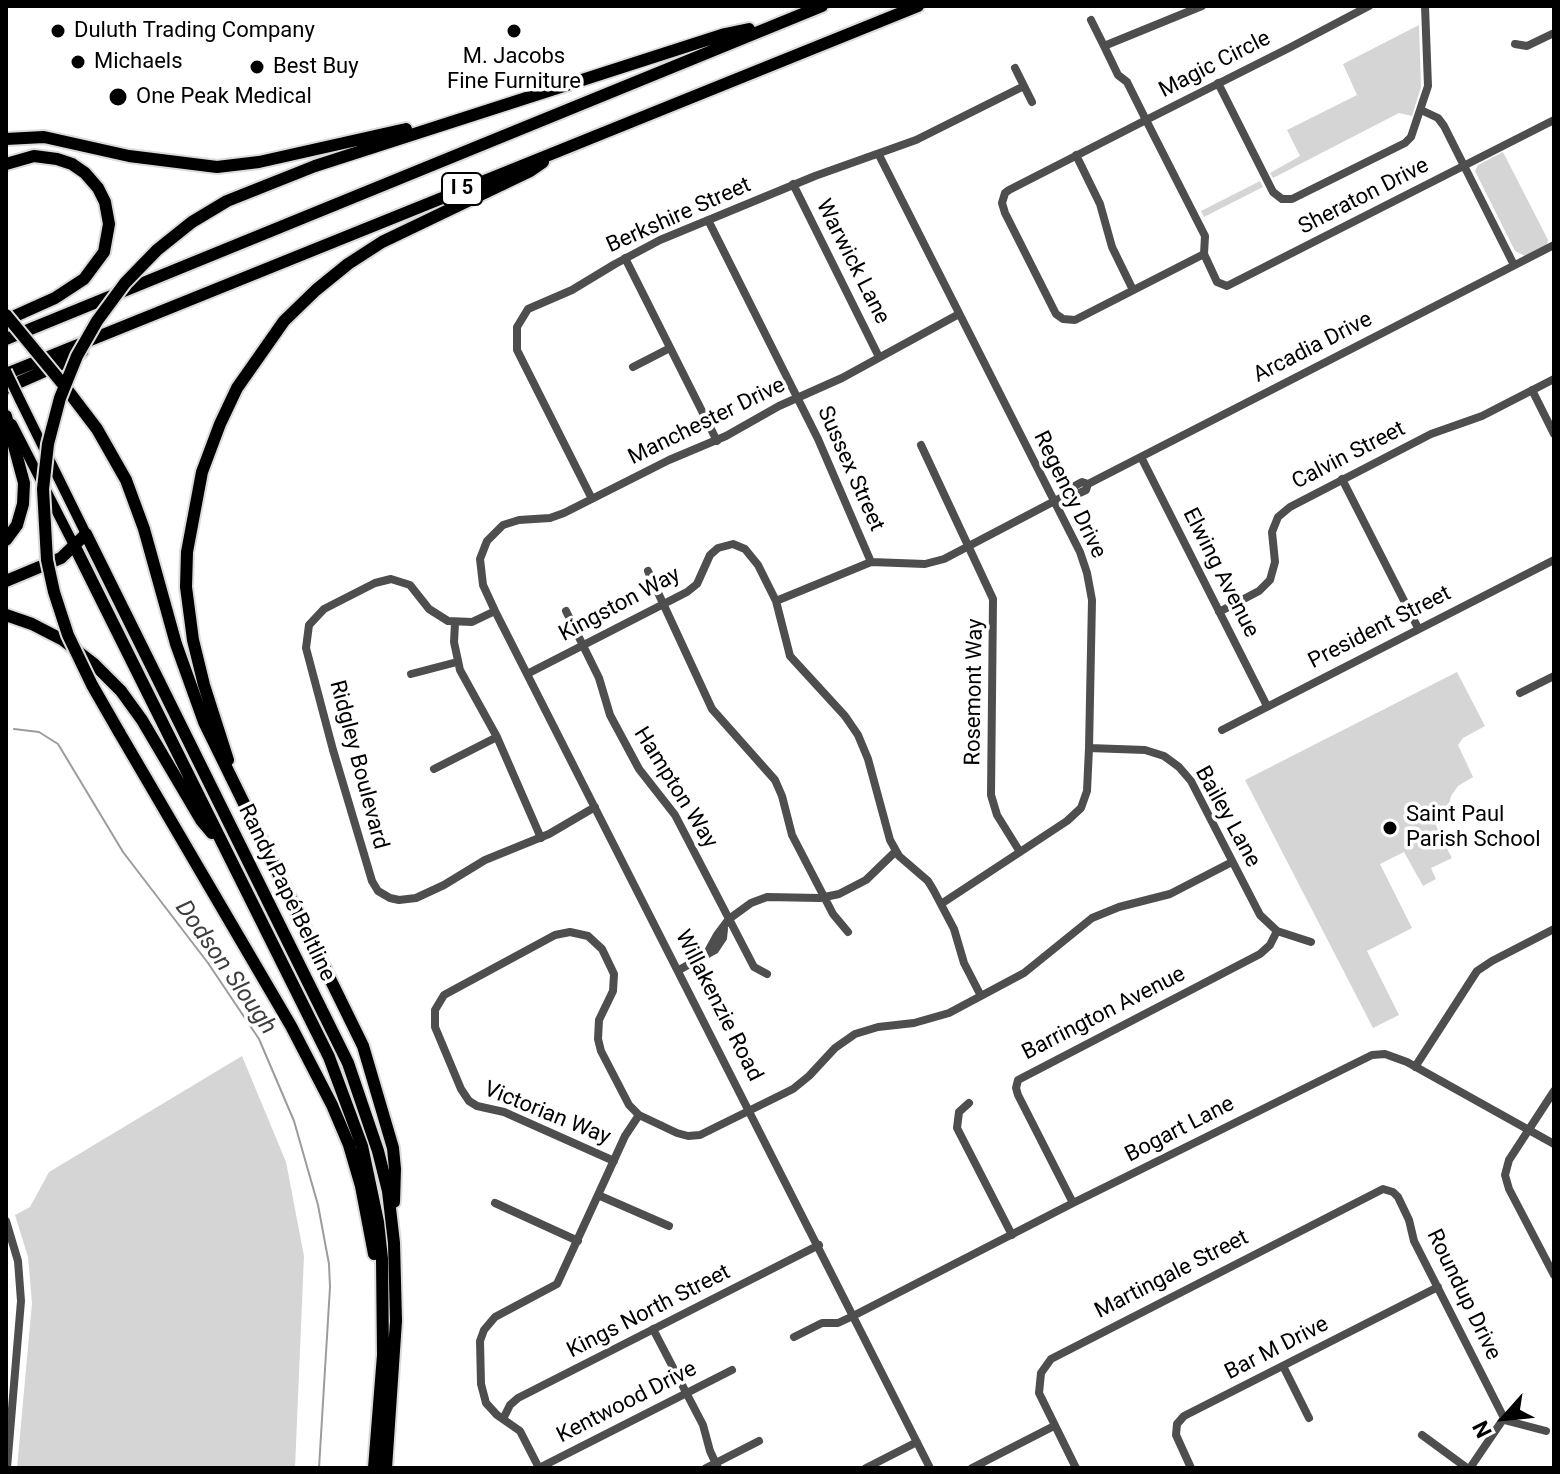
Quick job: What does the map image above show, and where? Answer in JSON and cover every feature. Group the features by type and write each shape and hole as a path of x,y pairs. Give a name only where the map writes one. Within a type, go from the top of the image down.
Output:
{"highway":[{"name":"I 5","path":"6,339 822,6"},
{"name":"I 5","path":"6,372 918,6"},
{"path":"377,1436 375,1261 367,1211 349,1145 291,1026 92,685 68,635 54,592 47,560 43,489 48,444 60,398 77,356 97,321 125,283 157,250 192,222 227,201 315,166 453,121 725,34 787,20"},
{"path":"8,139 44,137 129,156 217,167 259,162 416,126 453,121"},
{"path":"237,790 204,685 193,640 186,587 187,552 202,472 237,388 284,321 348,264 382,242 530,171 557,153"},
{"path":"6,164 34,156 72,164 85,173 105,202 109,224 101,257 84,279 55,298 6,318 62,383 107,445 126,480 144,529 189,683 213,743 363,1046 393,1148 395,1193 391,1219"},
{"path":"6,388 70,360 110,331"},
{"path":"6,414 24,483 23,504 17,525 6,540"},
{"path":"6,581 39,569 75,547 86,534"},
{"name":"Randy Papé Beltline","path":"86,534 348,1063 378,1151 391,1219 396,1321 386,1468"},
{"name":"Randy Papé Beltline","path":"75,547 329,1057 362,1146 378,1222 382,1259 383,1355 374,1468"},
{"path":"6,615 63,640 94,664 121,691 142,720 201,820 225,848"}],"main road":[{"name":"Randy Papé Beltline","path":"6,372 86,534"},
{"name":"Randy Papé Beltline","path":"6,414 75,547"}],"street":[{"path":"1104,46 1202,6"},
{"name":"Magic Circle","path":"1133,290 1075,320 1063,319 1056,314 1005,213 1003,197 1009,190 1076,155 1369,6"},
{"path":"1218,83 1273,192 1282,199 1295,198 1405,143 1411,137 1428,86 1425,6"},
{"path":"1076,155 1100,204 1109,240 1133,290 1204,254 1205,236 1127,82 1118,75 1091,20"},
{"path":"1515,44 1527,46 1554,33"},
{"path":"1015,68 1032,102"},
{"name":"Berkshire Street","path":"592,499 520,356 516,332 521,317 532,306 572,290 625,258 708,220 793,184 931,134 1024,86"},
{"path":"1421,110 1442,123 1514,265"},
{"name":"Sheraton Drive","path":"1204,254 1217,282 1227,286 1554,120"},
{"name":"Regency Drive","path":"879,155 1080,552 1091,591 1089,748 1087,791 1081,808 1067,821 941,904"},
{"name":"Warwick Lane","path":"793,184 879,357"},
{"name":"Sussex Street","path":"708,220 826,456 871,562"},
{"name":"Arcadia Drive","path":"776,601 871,562 931,563 1068,494 1071,488 1082,482 1088,484 1554,245"},
{"path":"625,258 717,441"},
{"name":"Manchester Drive","path":"480,559 487,541 503,525 519,520 550,518 592,499 673,458 717,441 959,314"},
{"path":"633,367 670,348"},
{"name":"Calvin Street","path":"1219,612 1259,591 1270,580 1275,562 1272,532 1282,513 1431,434 1470,421 1554,379"},
{"path":"1532,390 1554,434"},
{"name":"Rosemont Way","path":"921,445 970,545 994,606 991,795 997,815 1020,852"},
{"name":"Elwing Avenue","path":"1141,457 1267,706"},
{"path":"1342,479 1418,628"},
{"name":"Kingston Way","path":"527,674 694,587 714,552 736,540 752,556 776,601 790,656 848,721 864,747 886,830 896,851"},
{"name":"Willakenzie Road","path":"480,559 483,585 495,611 930,1468"},
{"name":"President Street","path":"1222,730 1554,560"},
{"path":"648,571 712,709 778,785 789,830 835,918 848,932"},
{"name":"Ridgley Boulevard","path":"390,898 378,891 368,871 306,648 307,630 312,620 324,609 375,583 391,579 410,585 433,613 455,623"},
{"path":"495,611 472,622 455,623 457,662 466,685 497,737 541,838"},
{"name":"Hampton Way","path":"566,611 600,681 610,715 639,769 675,815 755,969 767,974"},
{"path":"411,674 457,662"},
{"path":"1520,693 1554,676"},
{"path":"434,769 497,737"},
{"name":"Bailey Lane","path":"1089,748 1140,749 1174,763 1191,781 1260,915 1277,931"},
{"path":"384,909 390,898 406,900 421,896 485,860 541,838 595,807"},
{"path":"679,970 715,950 729,919 745,907 762,898 824,898 861,884 896,851 928,881 955,933 966,968 981,996"},
{"name":"Victorian Way","path":"614,1161 504,1112 469,1101 435,1027 434,1016 440,1000 451,989 555,935 570,932 588,936 606,955 615,980 612,996 599,1020 599,1045 629,1105 639,1115 677,1133 694,1136 706,1134 799,1085 835,1048 855,1034 935,1018 1030,969 1092,918 1123,905 1170,894 1232,862"},
{"path":"1554,929 1477,971 1415,1067 1554,1144"},
{"path":"1277,931 1311,942"},
{"name":"Barrington Avenue","path":"1073,1203 1014,1085 1024,1075 1260,954 1270,945 1277,931"},
{"name":"Bogart Lane","path":"794,1337 822,1323 838,1323 853,1316 1364,1057 1385,1054 1415,1067"},
{"path":"1554,1091 1509,1160 1506,1180 1554,1275"},
{"path":"969,1103 959,1112 957,1128 1012,1235"},
{"path":"539,1468 520,1431 490,1409 483,1393 479,1350 484,1330 499,1314 557,1284 614,1161 639,1115"},
{"name":"Roundup Drive","path":"1377,1191 1387,1189 1397,1195 1409,1219 1414,1241 1504,1420"},
{"name":"Martingale Street","path":"1076,1468 1041,1400 1039,1387 1043,1367 1055,1356 1377,1191"},
{"path":"598,1195 669,1226"},
{"path":"495,1203 578,1241"},
{"path":"6,1221 18,1261 21,1301 7,1468"},
{"name":"Kings North Street","path":"503,1419 510,1405 518,1398 819,1245"},
{"name":"Bar M Drive","path":"1191,1468 1176,1438 1179,1421 1438,1287"},
{"path":"653,1329 704,1428 717,1466"},
{"path":"1283,1366 1309,1418"},
{"name":"Kentwood Drive","path":"539,1468 732,1370"},
{"path":"1422,1435 1468,1468 1504,1420 1546,1431"},
{"path":"972,1468 1054,1426"},
{"path":"706,1468 717,1466 759,1441"},
{"path":"866,1468 917,1442"}],"shaded area":[{"path":"1419,25 1421,87 1412,116 1399,113 1273,178 1270,173 1300,156 1287,130 1357,95 1343,64"},
{"path":"1503,152 1548,240 1547,245 1525,256 1515,251 1475,171 1478,165"},
{"path":"1260,181 1263,187 1204,217 1201,211"},
{"name":"Saint Paul Parish School","path":"1457,672 1485,726 1463,738 1458,745 1473,777 1458,786 1449,804 1437,810 1440,817 1434,821 1440,834 1433,838 1438,848 1445,845 1452,858 1431,868 1436,879 1423,886 1404,852 1380,864 1412,928 1367,951 1399,1015 1373,1028 1245,780"},
{"path":"242,1056 286,1162 304,1256 295,1468 17,1468 32,1303 28,1257 15,1215 30,1207 49,1172"}],"waterway":[{"name":"Dodson Slough","path":"14,729 39,732 58,744 123,852 208,963 259,1039 294,1121 318,1205 329,1264 319,1468"}],"place":[{"name":"Duluth Trading Company","path":"58,31"},
{"name":"M. Jacobs Fine Furniture","path":"514,31"},
{"name":"Michaels","path":"78,62"},
{"name":"Best Buy","path":"257,67"},
{"name":"One Peak Medical","path":"118,97"},
{"name":"Saint Paul Parish School","path":"1390,828"}]}
